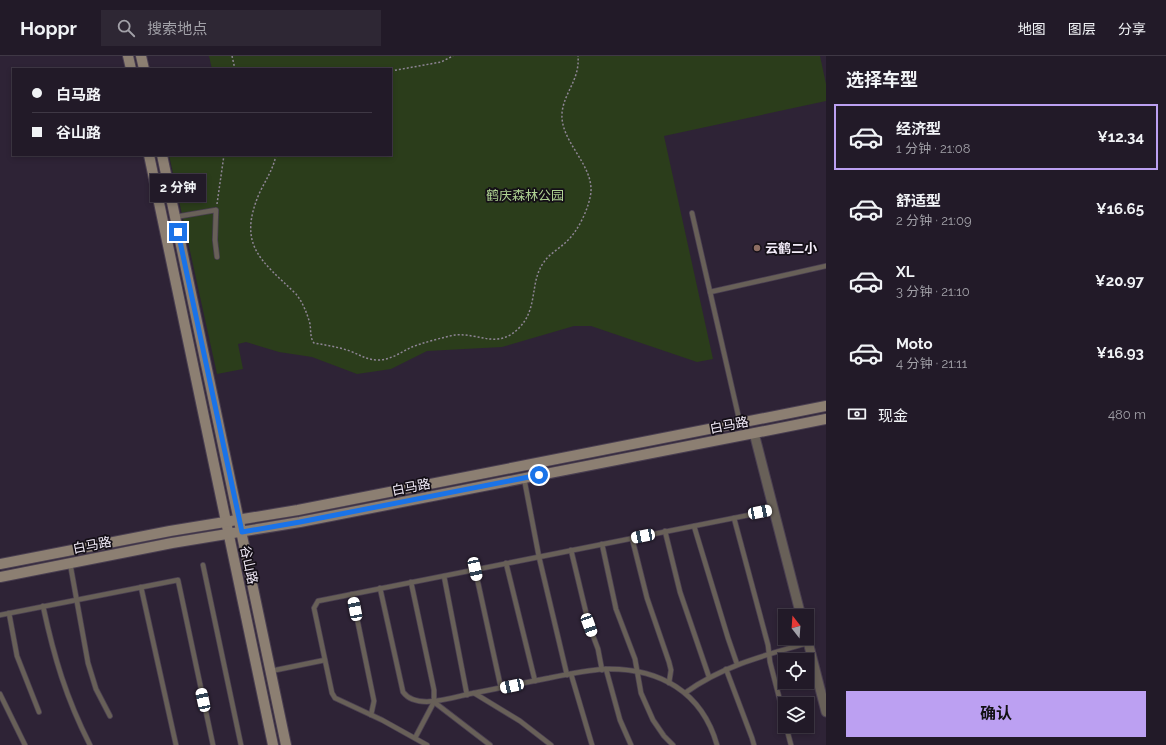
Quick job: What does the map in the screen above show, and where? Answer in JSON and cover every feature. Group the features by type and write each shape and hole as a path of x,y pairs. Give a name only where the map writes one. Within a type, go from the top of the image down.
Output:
{"street":[{"path":"128,56 131,68"},
{"path":"141,56 144,68"},
{"name":"谷山路","path":"149,156 273,745"},
{"name":"谷山路","path":"162,156 286,745"},
{"name":"白马路","path":"0,564 170,531 298,510 826,406"},
{"name":"白马路","path":"0,577 172,543 300,522 826,419"},
{"path":"754,433 799,609"},
{"path":"808,645 826,712"}],"lane":[{"path":"175,217 216,210 216,257"},
{"path":"692,214 740,423"},
{"path":"710,292 826,266"},
{"path":"524,478 539,556 569,674 592,745"},
{"path":"427,745 371,715 335,698 332,693 314,608 318,601 774,510"},
{"path":"734,518 768,645 779,697"},
{"path":"694,526 737,664"},
{"path":"665,531 680,592 709,677"},
{"path":"632,538 647,598 670,662 669,683"},
{"path":"602,544 616,609 635,659 636,672 642,693 652,720 673,745"},
{"path":"571,550 589,625 620,720 631,745"},
{"path":"70,563 88,663 101,700 110,716"},
{"path":"506,563 535,681"},
{"path":"203,565 241,745"},
{"path":"475,569 501,688"},
{"path":"444,576 468,695"},
{"path":"0,614 178,580 213,745"},
{"path":"411,582 434,690 434,702 415,738"},
{"path":"141,587 176,745"},
{"path":"380,588 403,692 411,699 434,702 569,674 604,670 636,672 652,675 669,683 693,700 703,712 717,745"},
{"path":"352,594 374,701 371,715"},
{"path":"43,606 52,647 67,694 76,718 90,745"},
{"path":"9,613 17,656 31,696 39,712"},
{"path":"685,693 709,677 737,664 793,645"},
{"path":"270,671 325,660"},
{"path":"726,669 754,745"},
{"path":"474,693 520,721 551,745"},
{"path":"0,694 25,745"},
{"path":"434,702 490,745"},
{"path":"788,733 791,745"}],"path":[{"path":"232,56 235,68"},
{"path":"392,71 441,62 453,56"},
{"path":"276,156 272,170 261,191 255,207 251,231 252,242 260,259 301,300 307,313 314,343 350,351 366,358 379,360 392,357 417,345 455,336 470,336 492,340 505,338 518,329 529,316 539,270 546,259 568,241 578,226 590,200 591,186 588,177 573,145 565,133 562,124 564,102 578,71 578,56"},
{"path":"216,210 224,156"}],"green space":[{"name":"鹤庆森林公园","path":"209,56 820,56 826,84 826,101 664,136 713,359 697,362 591,326 574,326 502,347 427,351 391,369 357,374 312,357 279,352 246,342 238,344 243,369 217,374 169,156 392,156 392,68 212,68"}],"place":[{"name":"云鹤二小","path":"757,248"}],"route":[{"path":"178,232 242,532 539,475"}]}
